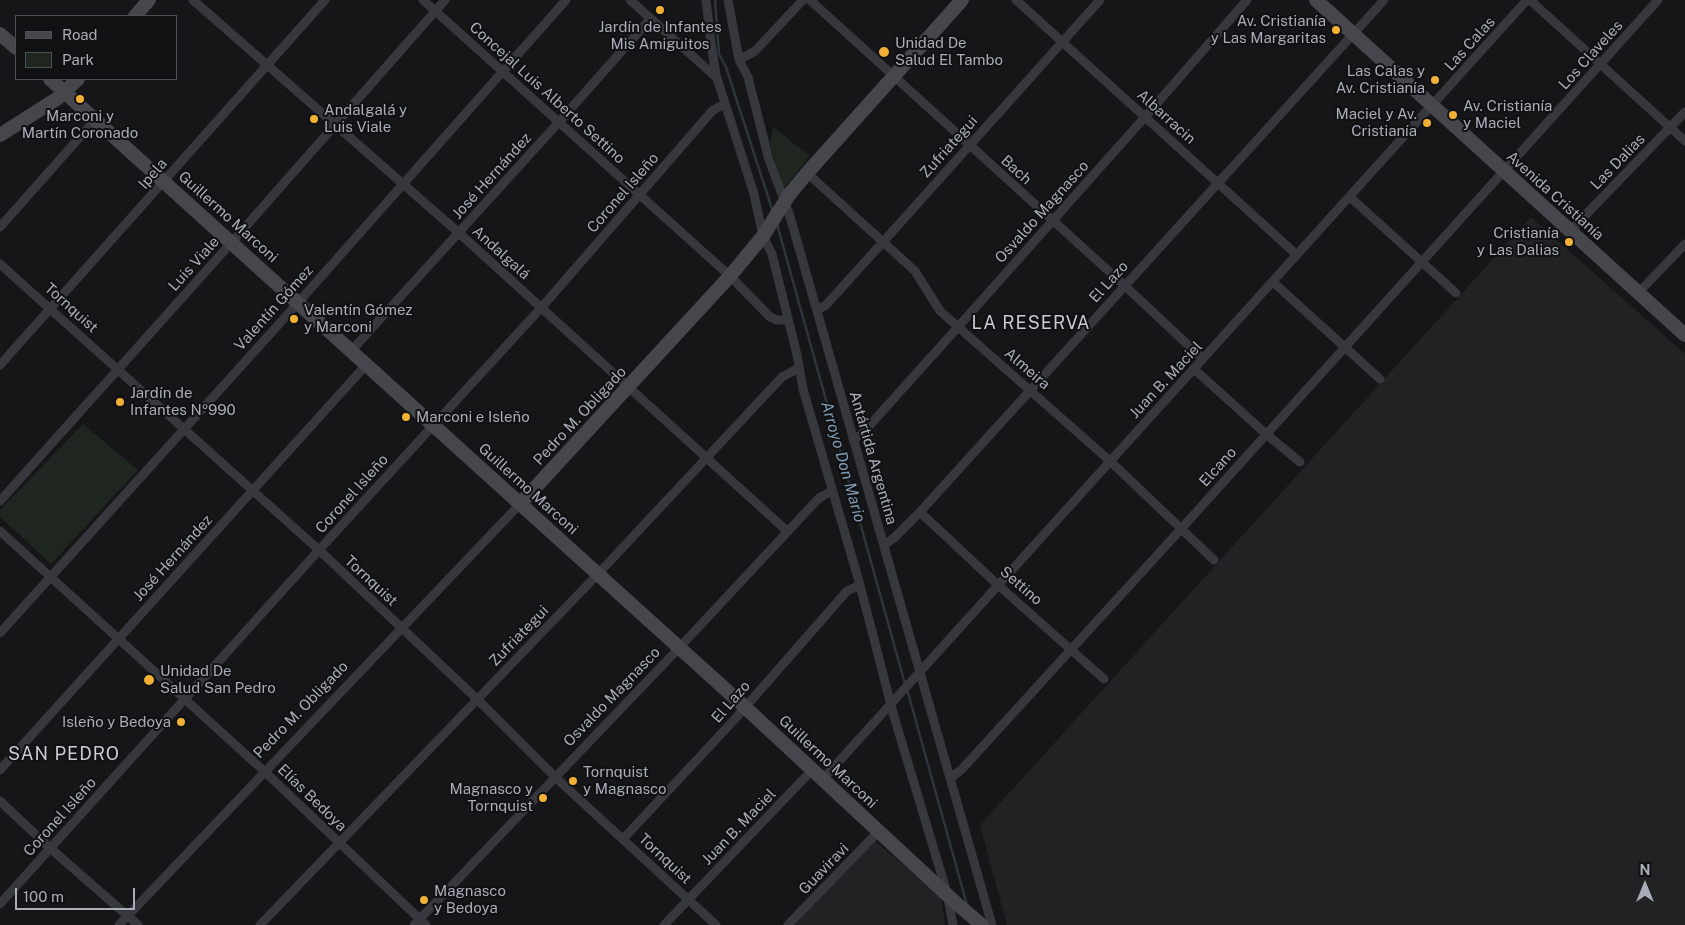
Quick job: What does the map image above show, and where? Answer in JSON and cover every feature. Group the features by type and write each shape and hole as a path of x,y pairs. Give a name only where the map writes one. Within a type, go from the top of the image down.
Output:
{"street":[{"path":"136,15 150,0"},
{"name":"Andalgalá","path":"193,0 459,233 787,531"},
{"name":"Ipela","path":"0,365 325,0"},
{"name":"Concejal Luis Alberto Settino","path":"422,0 730,276 770,316 777,320 788,320"},
{"name":"Luis Viale","path":"0,500 232,242 445,0"},
{"name":"Valentín Gómez","path":"0,633 298,303 566,0"},
{"path":"630,0 717,78"},
{"path":"706,0 717,78 772,254 799,368 832,491 860,585 891,704 947,894 953,925"},
{"name":"Antártida Argentina","path":"728,0 739,60 748,77 769,160 817,310 992,925"},
{"path":"739,60 753,52 802,0"},
{"name":"Bach","path":"810,0 1203,359"},
{"name":"Pedro M. Obligado","path":"119,925 629,388 730,276 765,233 807,173 962,0"},
{"name":"Albarracin","path":"1016,0 1297,256"},
{"name":"Zufriategui","path":"817,310 826,305 1100,0"},
{"name":"Osvaldo Magnasco","path":"853,439 861,435 958,327 1145,117 1246,0"},
{"name":"Avenida Cristianía","path":"1316,0 1685,334"},
{"name":"El Lazo","path":"884,545 891,541 920,512 1352,33 1384,0"},
{"path":"1529,0 1685,141"},
{"name":"Las Calas","path":"1433,106 1529,0"},
{"name":"Los Claveles","path":"1504,172 1658,0"},
{"name":"José Hernández","path":"352,350 560,122 650,19"},
{"path":"0,34 15,47"},
{"path":"748,77 749,62 753,52"},
{"name":"Guillermo Marconi","path":"51,80 352,350 982,925"},
{"path":"0,135 66,92 77,80"},
{"name":"Coronel Isleño","path":"0,904 433,424 541,308 713,110 725,104"},
{"name":"Juan B. Maciel","path":"664,925 899,696 1110,460 1433,106"},
{"name":"Las Dalias","path":"1570,231 1685,112"},
{"path":"0,227 95,120"},
{"name":"Elcano","path":"951,778 962,769 1072,649 1504,172"},
{"name":"Almeira","path":"807,173 915,271 935,304 958,327 1110,460 1214,560"},
{"path":"1350,197 1456,293"},
{"path":"1639,292 1685,244"},
{"name":"Tornquist","path":"0,264 52,308 319,550 477,699 555,777 716,925"},
{"path":"1273,282 1380,379"},
{"name":"José Hernández","path":"0,770 367,364"},
{"name":"Zufriategui","path":"260,925 598,574 782,377 799,368"},
{"path":"1194,369 1300,462"},
{"name":"Osvaldo Magnasco","path":"420,923 787,531 819,498 832,491"},
{"name":"Settino","path":"920,512 998,585 1104,678"},
{"name":"Elías Bedoya","path":"0,531 265,772 420,923"},
{"name":"El Lazo","path":"623,838 734,720 848,591 860,585"},
{"path":"0,801 50,848 138,925"},
{"name":"Guaviravi","path":"788,925 879,831"}],"shaded area":[{"path":"1531,217 1685,354 1685,925 1007,925 980,825"},
{"path":"869,836 941,897 945,925 783,925"}],"green space":[{"path":"773,127 810,156 783,190 770,144"},
{"path":"83,424 138,470 51,564 0,517 0,510"}],"waterway":[{"name":"Arroyo Don Mario","path":"715,0 719,54 726,67 773,212"},
{"name":"Arroyo Don Mario","path":"777,224 905,684"},
{"name":"Arroyo Don Mario","path":"907,689 967,905"}],"place":[{"name":"Jardín de Infantes Mis Amiguitos","path":"660,10"},
{"name":"Av. Cristianía y Las Margaritas","path":"1336,30"},
{"name":"Unidad De Salud El Tambo","path":"884,52"},
{"name":"Las Calas y Av. Cristianía","path":"1435,80"},
{"name":"Marconi y Martín Coronado","path":"80,99"},
{"name":"Av. Cristianía y Maciel","path":"1453,115"},
{"name":"Andalgalá y Luis Viale","path":"314,119"},
{"name":"Maciel y Av. Cristianía","path":"1427,123"},
{"name":"Cristianía y Las Dalias","path":"1569,242"},
{"name":"Valentín Gómez y Marconi","path":"294,319"},
{"name":"Jardín de Infantes Nº990","path":"120,402"},
{"name":"Marconi e Isleño","path":"406,417"},
{"name":"Unidad De Salud San Pedro","path":"149,680"},
{"name":"Isleño y Bedoya","path":"181,722"},
{"name":"Tornquist y Magnasco","path":"573,781"},
{"name":"Magnasco y Tornquist","path":"543,798"},
{"name":"Magnasco y Bedoya","path":"424,900"}],"district":[{"name":"LA RESERVA","path":"1031,323"},
{"name":"SAN PEDRO","path":"64,754"}]}
